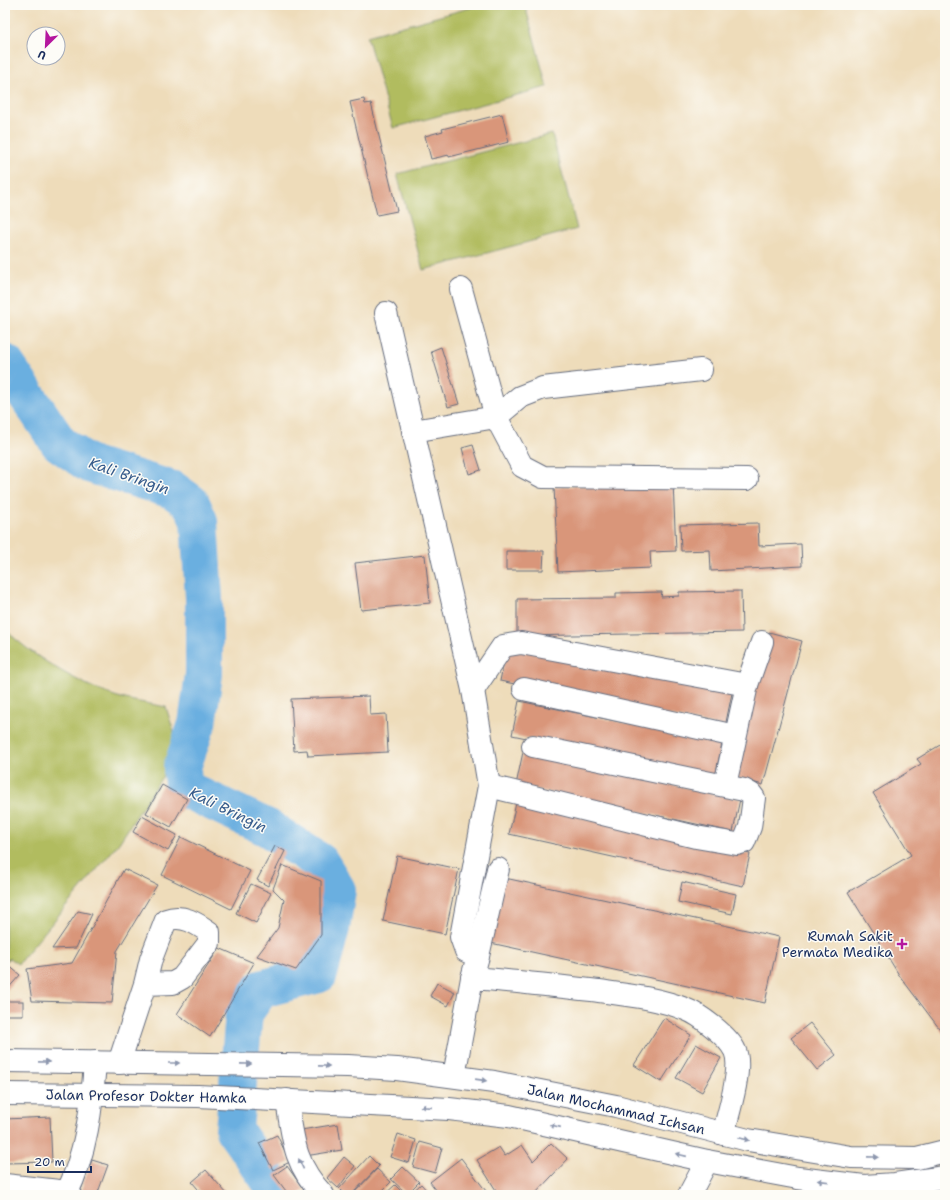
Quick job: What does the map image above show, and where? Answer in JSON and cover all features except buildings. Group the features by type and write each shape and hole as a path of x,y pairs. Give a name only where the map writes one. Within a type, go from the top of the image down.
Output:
{"main road":[{"path":"461,289 496,417 522,466 543,477 747,479"},
{"path":"386,313 473,690 489,786 461,937 466,951 478,956"},
{"path":"413,431 496,417 520,397 543,388 700,370"},
{"path":"725,785 734,736 747,685 762,642"},
{"path":"473,690 503,646 521,643 747,685"},
{"path":"524,689 734,736"},
{"path":"489,786 696,837 737,844 744,842 750,827 754,798 751,794 744,790 532,746"},
{"path":"449,1109 472,978 498,869"},
{"path":"472,978 525,981 649,998 686,1009 724,1034 735,1051 738,1062 732,1101 723,1134"},
{"path":"5,1185 67,1193 102,1094 119,1063 145,984"},
{"path":"5,1061 119,1063"},
{"path":"95,1062 102,1094"},
{"name":"Jalan Mochammad Ichsan","path":"119,1063 207,1063 376,1068 454,1076 616,1106 748,1140 851,1157 917,1158 945,1151"},
{"name":"Jalan Profesor Dokter Hamka","path":"5,1094 198,1096 286,1100"},
{"path":"324,1195 312,1182 301,1165 295,1151 286,1100 449,1109 509,1116 707,1161 864,1190 945,1177"},
{"path":"689,1195 707,1161"}],"green space":[{"path":"480,5 525,5 547,87 393,128 367,36"},
{"path":"552,134 577,229 423,270 397,174"},
{"path":"5,629 40,657 68,675 96,689 130,700 166,707 178,745 164,774 119,843 18,964 9,958 5,962"}],"waterway":[{"name":"Kali Bringin","path":"5,363 59,443 89,464 173,490 191,503 199,521 204,598 204,674 197,724 182,767 183,788 268,828 320,862 337,890 331,928 319,974 261,989 244,1013 234,1130 280,1195"}],"place":[{"name":"Rumah Sakit Permata Medika","path":"902,944"}]}
